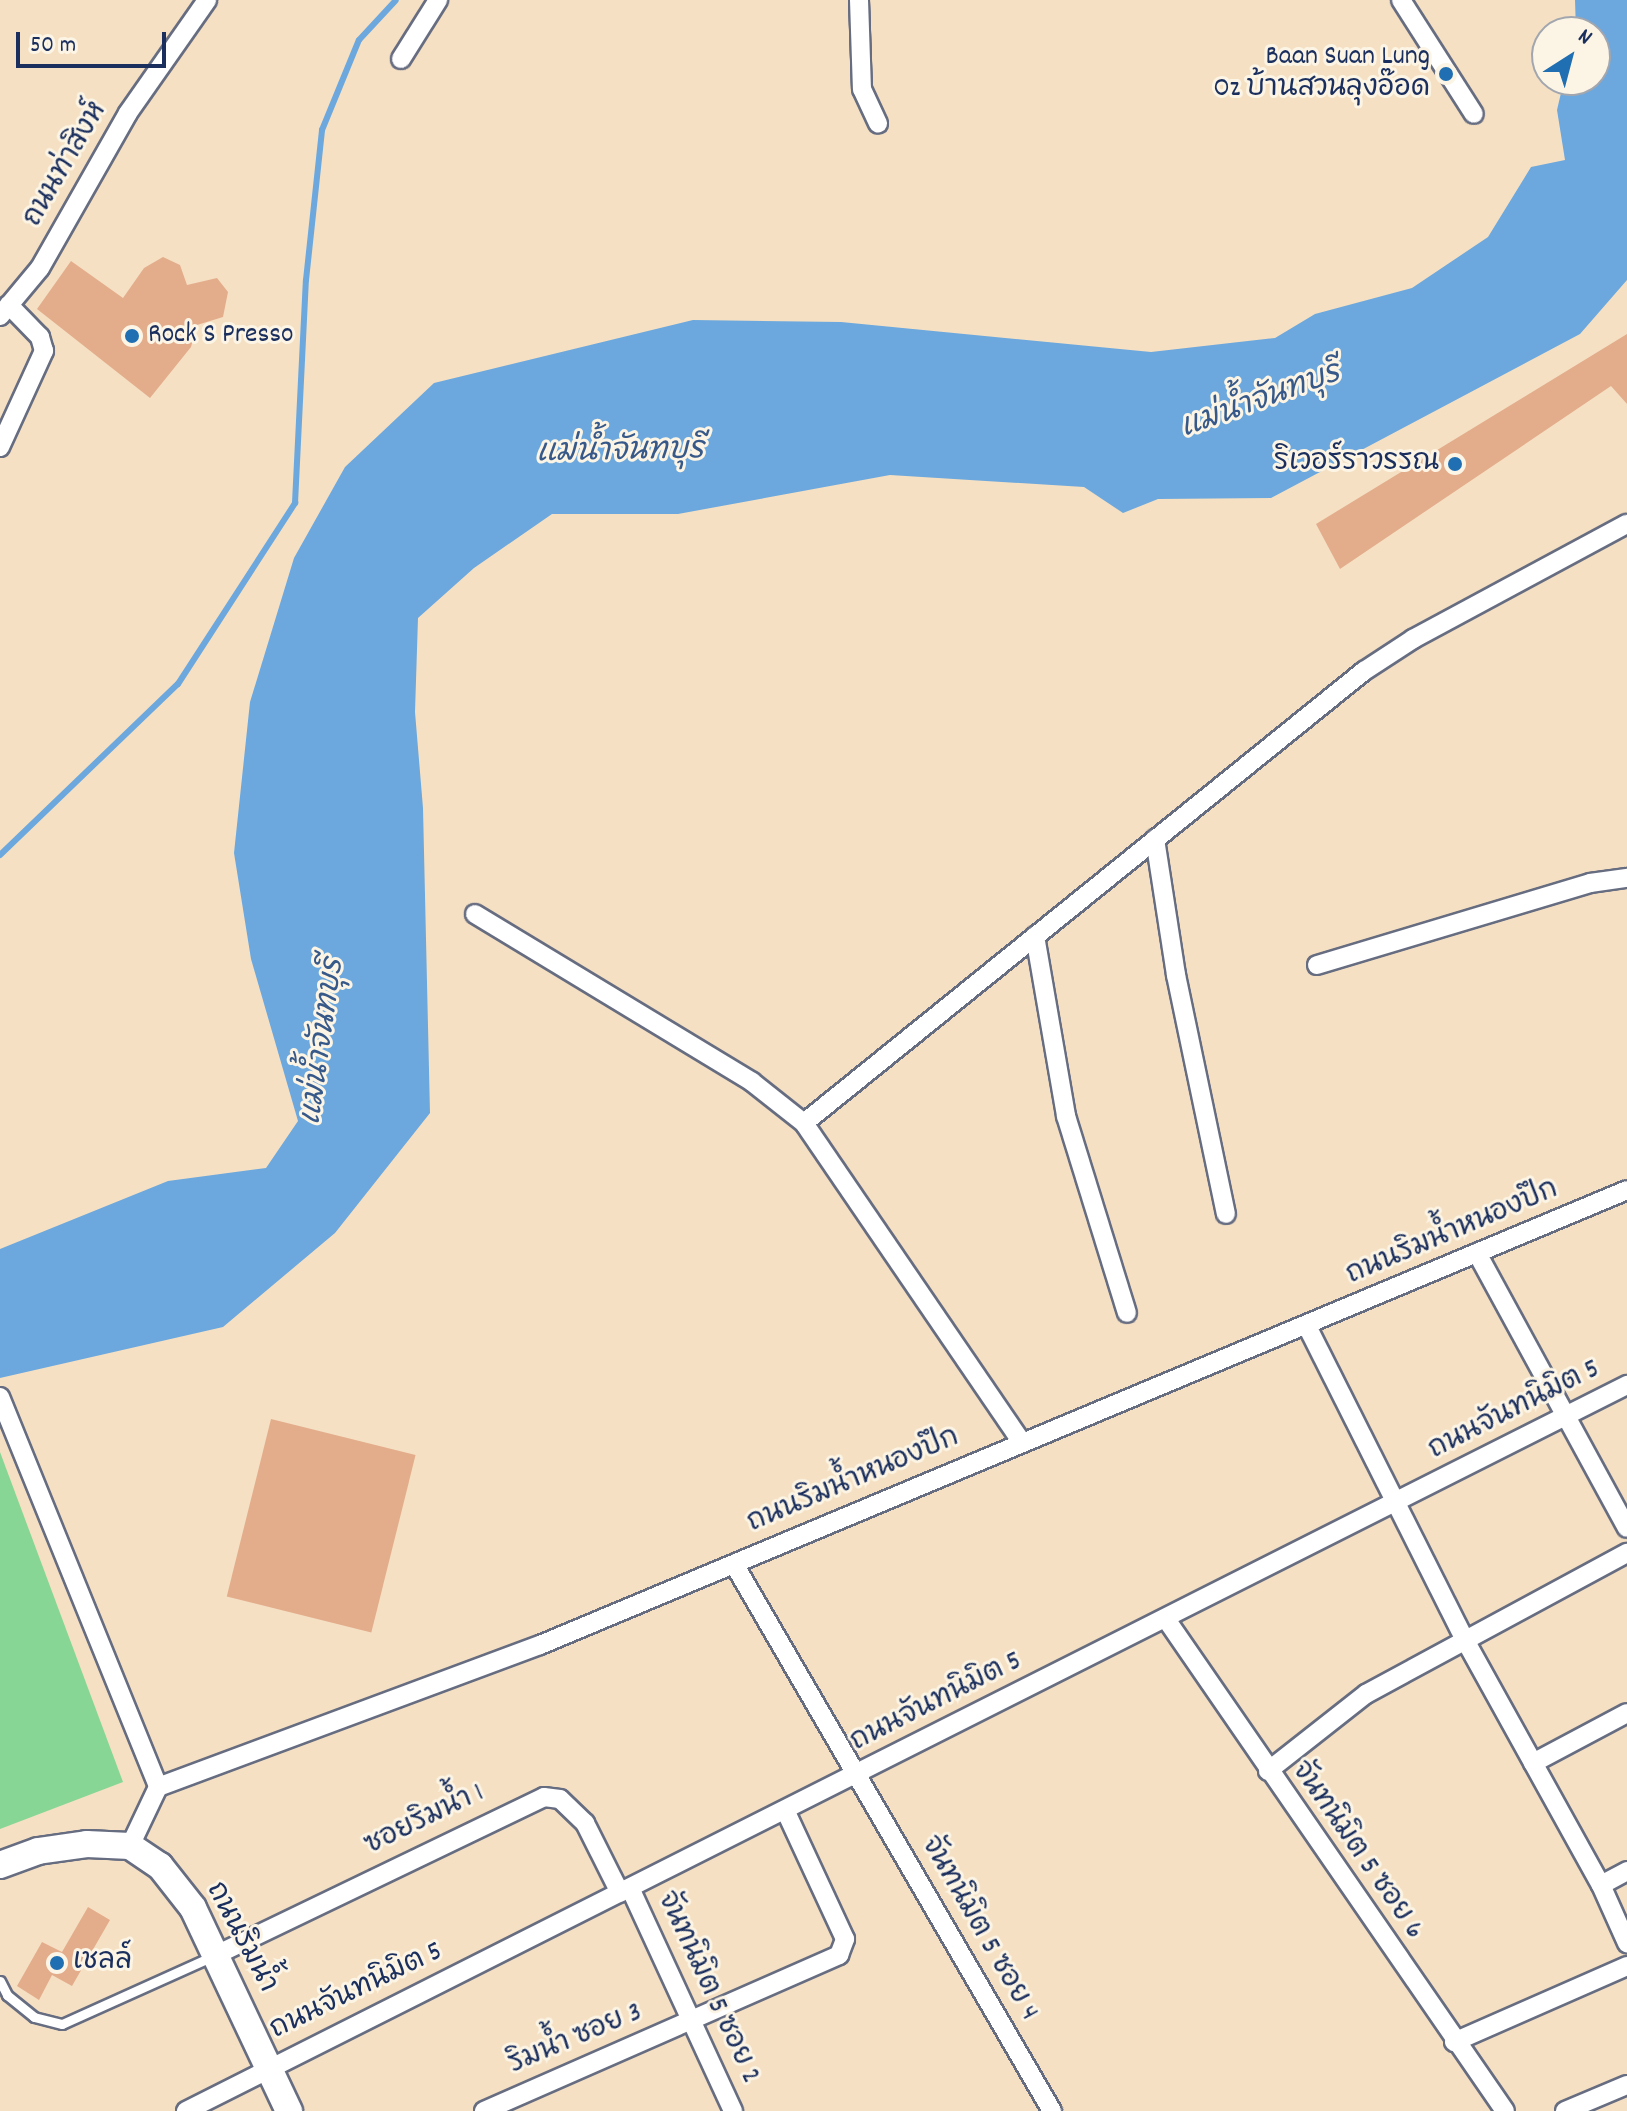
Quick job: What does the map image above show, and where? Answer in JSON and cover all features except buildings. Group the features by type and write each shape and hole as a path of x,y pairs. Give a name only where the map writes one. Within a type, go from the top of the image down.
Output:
{"main road":[{"path":"0,1865 38,1851 87,1844 130,1846"},
{"name":"ถนนริมน้ำ","path":"130,1846 160,1866 177,1887 216,1955 289,2111"}],"street":[{"name":"ถนนท่าสิงห์","path":"4,310 40,268 128,113 207,0"},
{"path":"401,59 438,0"},
{"path":"859,0 862,89 878,123"},
{"path":"1401,0 1474,114"},
{"path":"0,447 44,351 40,337 4,310"},
{"path":"804,1123 1387,655 1627,524"},
{"path":"1155,839 1176,975 1226,1214"},
{"path":"1317,965 1590,883 1627,878"},
{"path":"475,914 752,1082 804,1123 1020,1440"},
{"path":"1035,936 1066,1116 1127,1313"},
{"name":"ถนนริมน้ำหนองปึก","path":"158,1787 540,1645 1020,1440 1307,1326 1627,1190"},
{"path":"1477,1253 1627,1528"},
{"path":"1307,1326 1465,1640 1601,1885 1627,1943"},
{"name":"ถนนจันทนิมิต 5","path":"186,2111 1627,1385"},
{"path":"0,1397 158,1787 130,1846"},
{"path":"1268,1771 1366,1694 1627,1553"},
{"name":"จันทนิมิต 5 ซอย 4","path":"734,1564 1052,2111"},
{"name":"จันทนิมิต 5 ซอย 6","path":"1166,1619 1454,2042 1505,2111"},
{"path":"1533,1763 1627,1713"},
{"name":"ซอยริมน้ำ 1","path":"216,1955 544,1797 560,1799 585,1823 625,1890"},
{"name":"ริมน้ำ ซอย 3","path":"484,2111 519,2103 844,1948 845,1939 785,1810"},
{"path":"1601,1885 1627,1871"},
{"name":"จันทนิมิต 5 ซอย 2","path":"625,1890 733,2111"},
{"path":"1454,2042 1627,1966"},
{"path":"1565,2111 1627,2085"}],"lane":[{"path":"0,1981 7,1995 34,2017 62,2024 216,1955"}],"green space":[{"path":"0,1452 123,1782 0,1829"}],"water":[{"name":"แม่น้ำจันทบุรี","path":"1575,0 1627,0 1627,280 1580,334 1271,498 1158,499 1123,513 1084,487 890,475 678,514 552,514 474,568 418,618 415,712 423,808 430,1113 335,1233 223,1327 0,1378 0,1249 168,1181 266,1168 298,1121 251,959 234,853 250,702 294,558 345,467 434,383 693,320 841,322 1151,352 1275,338 1315,314 1412,288 1488,237 1531,167 1565,160 1557,110 1560,96 1611,96 1611,16 1576,16"}],"waterway":[{"path":"0,855 178,684 295,503 306,280 322,130 359,40 396,0"}],"place":[{"name":"Baan Suan Lung Oz บ้านสวนลุงอ๊อด","path":"1446,74"},
{"name":"Rock S Presso","path":"132,336"},
{"name":"ริเวอร์ราวรรณ","path":"1455,464"},
{"name":"เชลล์","path":"57,1963"}]}
